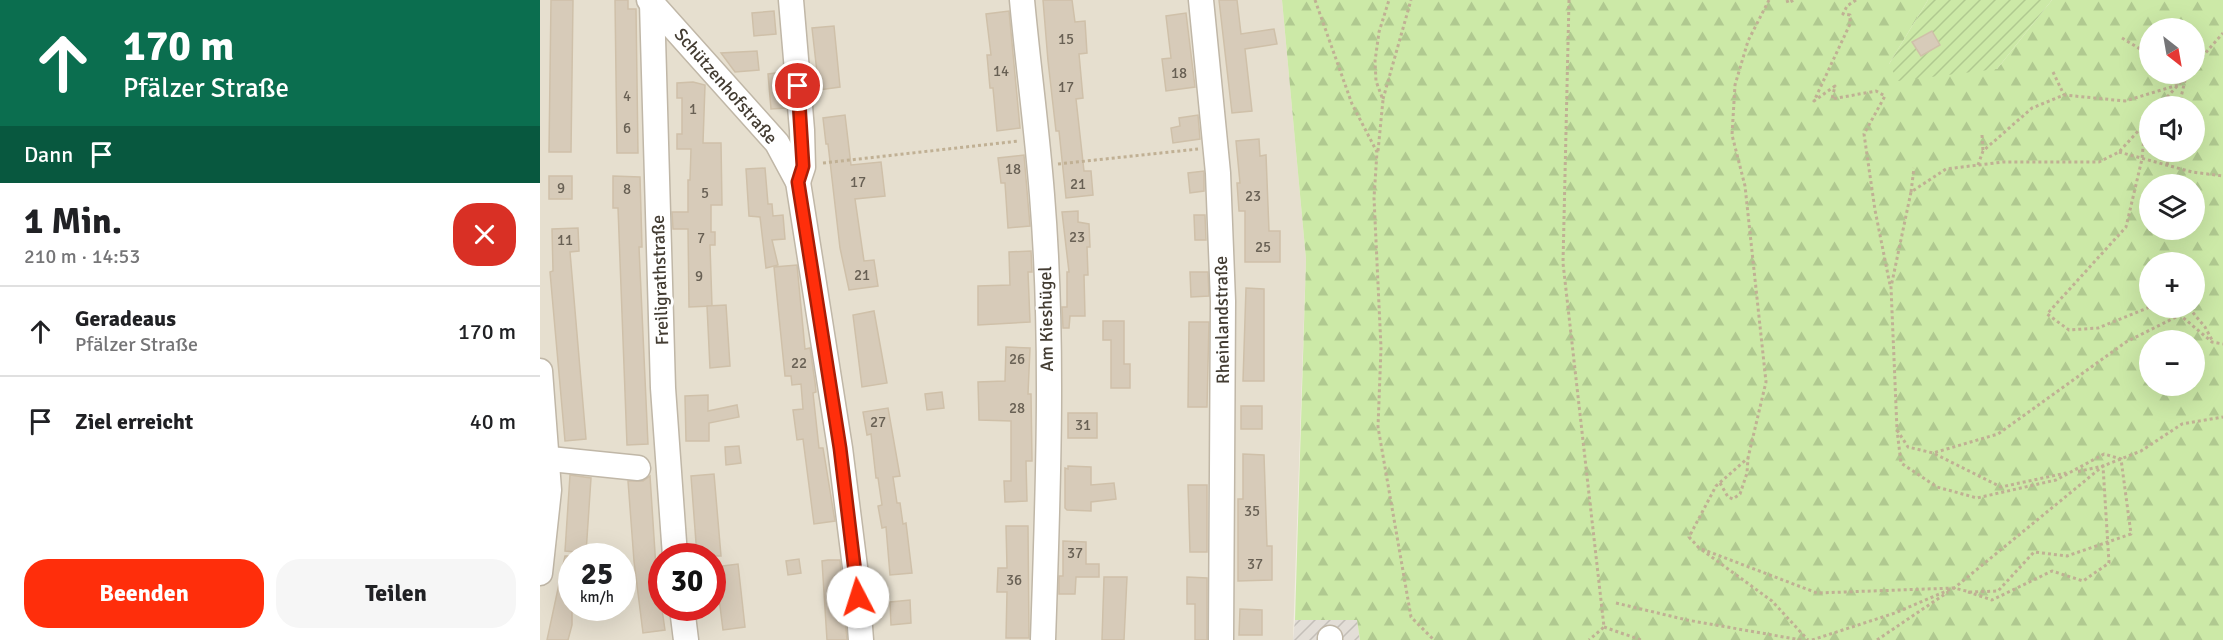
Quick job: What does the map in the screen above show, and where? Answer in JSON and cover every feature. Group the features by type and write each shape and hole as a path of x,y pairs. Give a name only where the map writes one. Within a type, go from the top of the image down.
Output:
{"street":[{"path":"791,0 802,130 803,166 798,182"},
{"name":"Am Kieshügel","path":"1022,0 1038,166 1047,340 1043,640"},
{"name":"Rheinlandstraße","path":"1201,0 1215,147 1223,301 1221,640"},
{"name":"Schützenhofstraße","path":"651,2 777,142 798,182 840,448 856,575 861,640"},
{"name":"Freiligrathstraße","path":"651,2 663,388 674,543"},
{"path":"540,371 544,459 549,490 540,573"},
{"path":"544,459 638,468"},
{"path":"684,621 686,640"}],"path":[{"path":"1315,0 1352,104 1377,152"},
{"path":"1383,100 1376,81 1376,61 1379,32 1389,0"},
{"path":"1411,0 1398,55 1383,100 1377,152 1374,198 1381,348 1378,427 1411,616 1434,640"},
{"path":"1569,0 1563,263 1604,627"},
{"path":"1720,483 1728,497 1733,499 1740,494 1747,473 1748,458 1766,382 1745,186 1732,135 1735,85 1748,41 1769,0"},
{"path":"1786,0 1788,3 1794,0"},
{"path":"1856,0 1847,6 1843,14 1850,15 1850,24 1814,101 1834,86 1832,99 1876,91 1886,96 1864,134 1875,210 1891,287"},
{"path":"2205,53 2223,33"},
{"path":"2122,38 2139,48"},
{"path":"2053,72 2064,95"},
{"path":"1983,151 2032,108 2064,95 2125,101 2178,85"},
{"path":"2168,96 2178,85"},
{"path":"1911,192 1946,169 2003,162 2099,162 2119,152 2139,130"},
{"path":"1978,165 1983,151 1982,135"},
{"path":"825,162 1035,139"},
{"path":"1038,166 1215,147"},
{"path":"2119,152 2139,158"},
{"path":"2139,311 2098,328 2068,330 2047,314 2126,227 2141,162"},
{"path":"2154,162 2223,176"},
{"path":"1914,168 1891,287 1890,311 1901,463 1937,487 1977,498 2056,480 2104,454 2121,459"},
{"path":"1933,453 1998,434 2126,342 2180,315 2212,342 2223,344"},
{"path":"2197,318 2205,327 2212,342"},
{"path":"1897,430 1908,447 1933,453 2001,487 2103,466 2141,451 2182,424 2223,417"},
{"path":"1748,458 1720,483 1689,537 1699,548 1772,601 1808,640"},
{"path":"1699,548 1817,593 1954,588 1970,592 1998,591 2034,552 2067,556 2131,534 2121,459"},
{"path":"1812,640 1895,613 1954,588 1992,600 2052,572 2083,581 2109,563 2103,466"},
{"path":"1877,640 1954,588 2103,466"},
{"path":"1616,603 1687,620 1801,640"},
{"path":"1589,640 1604,627"},
{"path":"1604,627 1641,640"}],"shaded area":[{"path":"540,0 640,0 771,148 792,192 858,640 540,640"},
{"path":"658,0 783,0 792,139 786,139"},
{"path":"793,0 1282,0 1306,259 1293,640 871,640 807,158"},
{"path":"1295,620 1357,620 1360,640 1293,640"}],"green space":[{"path":"1282,0 1928,0 1889,64 1997,69 2052,0 2223,0 2223,640 1360,640 1357,620 1295,620 1306,259"},
{"path":"1928,0 2052,0 1997,69 1898,81 1889,64"}],"building":[{"path":"551,0 573,0 571,152 549,152"},
{"path":"615,0 628,0 628,9 636,9 638,153 617,153"},
{"path":"1043,0 1072,0 1075,22 1085,21 1087,53 1079,54 1083,98 1076,99 1084,171 1091,171 1093,195 1066,198 1059,131 1056,131"},
{"path":"1219,0 1237,0 1241,34 1274,29 1277,44 1245,49 1252,111 1232,113"},
{"path":"774,11 776,34 754,36 752,13"},
{"path":"1009,11 1020,128 997,131 993,88 990,88 987,55 991,55 986,14"},
{"path":"1186,13 1195,87 1166,91 1162,59 1171,58 1166,16"},
{"path":"834,26 840,87 819,90 812,28"},
{"path":"1932,31 1940,45 1921,56 1912,42"},
{"path":"757,51 759,70 735,72 721,53"},
{"path":"783,72 786,108 771,109 768,74"},
{"path":"693,82 705,85 703,143 721,143 722,205 711,205 711,232 715,232 715,245 710,245 712,306 689,307 688,229 673,229 672,212 688,212 691,149 677,149 677,134 682,134 682,98 677,98 677,83"},
{"path":"845,115 851,165 881,162 885,196 855,199 864,261 874,260 878,286 849,290 840,248 823,118"},
{"path":"1198,115 1200,139 1173,143 1171,128 1180,126 1179,118"},
{"path":"1259,139 1260,156 1266,155 1269,231 1280,231 1280,262 1245,262 1245,211 1239,211 1237,183 1240,183 1236,141"},
{"path":"1024,155 1030,226 1008,228 1005,183 1001,183 998,158"},
{"path":"765,168 768,204 772,204 773,216 783,215 785,239 772,240 778,265 766,268 760,217 749,216 746,169"},
{"path":"1204,171 1204,191 1190,193 1188,173"},
{"path":"549,176 572,176 572,199 549,199"},
{"path":"613,176 640,177 642,247 639,247 648,444 627,445 618,208 613,208"},
{"path":"1078,211 1078,222 1089,224 1088,275 1084,275 1085,316 1070,316 1069,328 1063,328 1062,307 1067,307 1067,272 1069,272 1062,212"},
{"path":"1194,215 1205,215 1206,240 1195,240"},
{"path":"578,228 579,251 570,252 586,439 565,441 550,272 553,271 552,229"},
{"path":"1031,251 1032,272 1028,272 1030,322 978,325 978,286 1010,285 1009,252"},
{"path":"797,265 805,349 810,348 815,382 816,392 813,393 819,448 823,448 835,521 814,524 803,439 797,440 793,410 803,409 801,384 792,385 791,376 785,376 774,267"},
{"path":"1190,272 1208,272 1209,296 1191,297"},
{"path":"1246,288 1264,289 1264,381 1243,381"},
{"path":"726,305 730,366 710,368 707,306"},
{"path":"874,311 887,383 862,387 853,315"},
{"path":"1103,321 1124,321 1124,364 1130,364 1130,388 1111,388 1111,340 1103,340"},
{"path":"1189,322 1209,322 1207,407 1188,407"},
{"path":"1006,347 1030,348 1028,394 1031,394 1032,461 1026,461 1027,501 1005,502 1004,481 1011,481 1011,421 979,420 978,382 1005,381"},
{"path":"942,392 944,408 927,410 925,394"},
{"path":"708,395 708,411 737,405 739,417 709,423 709,441 686,441 685,396"},
{"path":"1241,406 1262,406 1262,429 1241,429"},
{"path":"888,408 900,476 893,477 897,503 900,503 903,524 906,523 912,573 890,575 886,527 882,528 878,506 882,505 871,434 867,435 863,412"},
{"path":"1068,413 1097,413 1097,438 1068,438"},
{"path":"739,446 741,463 726,465 725,447"},
{"path":"1243,454 1264,455 1267,546 1272,546 1272,580 1238,581 1238,499 1243,499"},
{"path":"1068,466 1091,467 1091,485 1114,483 1116,499 1091,502 1091,511 1067,510 1065,508 1065,468 1068,469"},
{"path":"714,474 720,543 696,543 691,476"},
{"path":"570,475 591,478 587,543 566,543"},
{"path":"650,476 654,543 648,543 648,621 664,621 665,630 643,633 636,577 636,543 633,543 628,481 643,481"},
{"path":"1188,485 1207,485 1207,552 1190,552"},
{"path":"1006,526 1028,526 1029,638 1006,638 1007,592 997,592 998,568 1007,568"},
{"path":"1063,541 1086,542 1086,564 1099,564 1099,577 1076,577 1075,594 1059,594 1059,576 1063,576"},
{"path":"799,559 801,573 788,575 786,561"},
{"path":"840,560 847,640 827,640 822,561"},
{"path":"738,564 745,627 723,630 722,621 726,621 726,566"},
{"path":"1104,577 1127,577 1124,640 1102,640"},
{"path":"1187,577 1207,578 1207,640 1195,640 1195,604 1187,604"},
{"path":"558,589 558,621 572,621 572,625 568,640 547,640"},
{"path":"910,600 911,623 891,625 890,602"},
{"path":"1240,609 1262,610 1262,635 1239,635"}],"route":[{"path":"798,86 803,166 798,182 825,368 840,448 858,597"}]}
